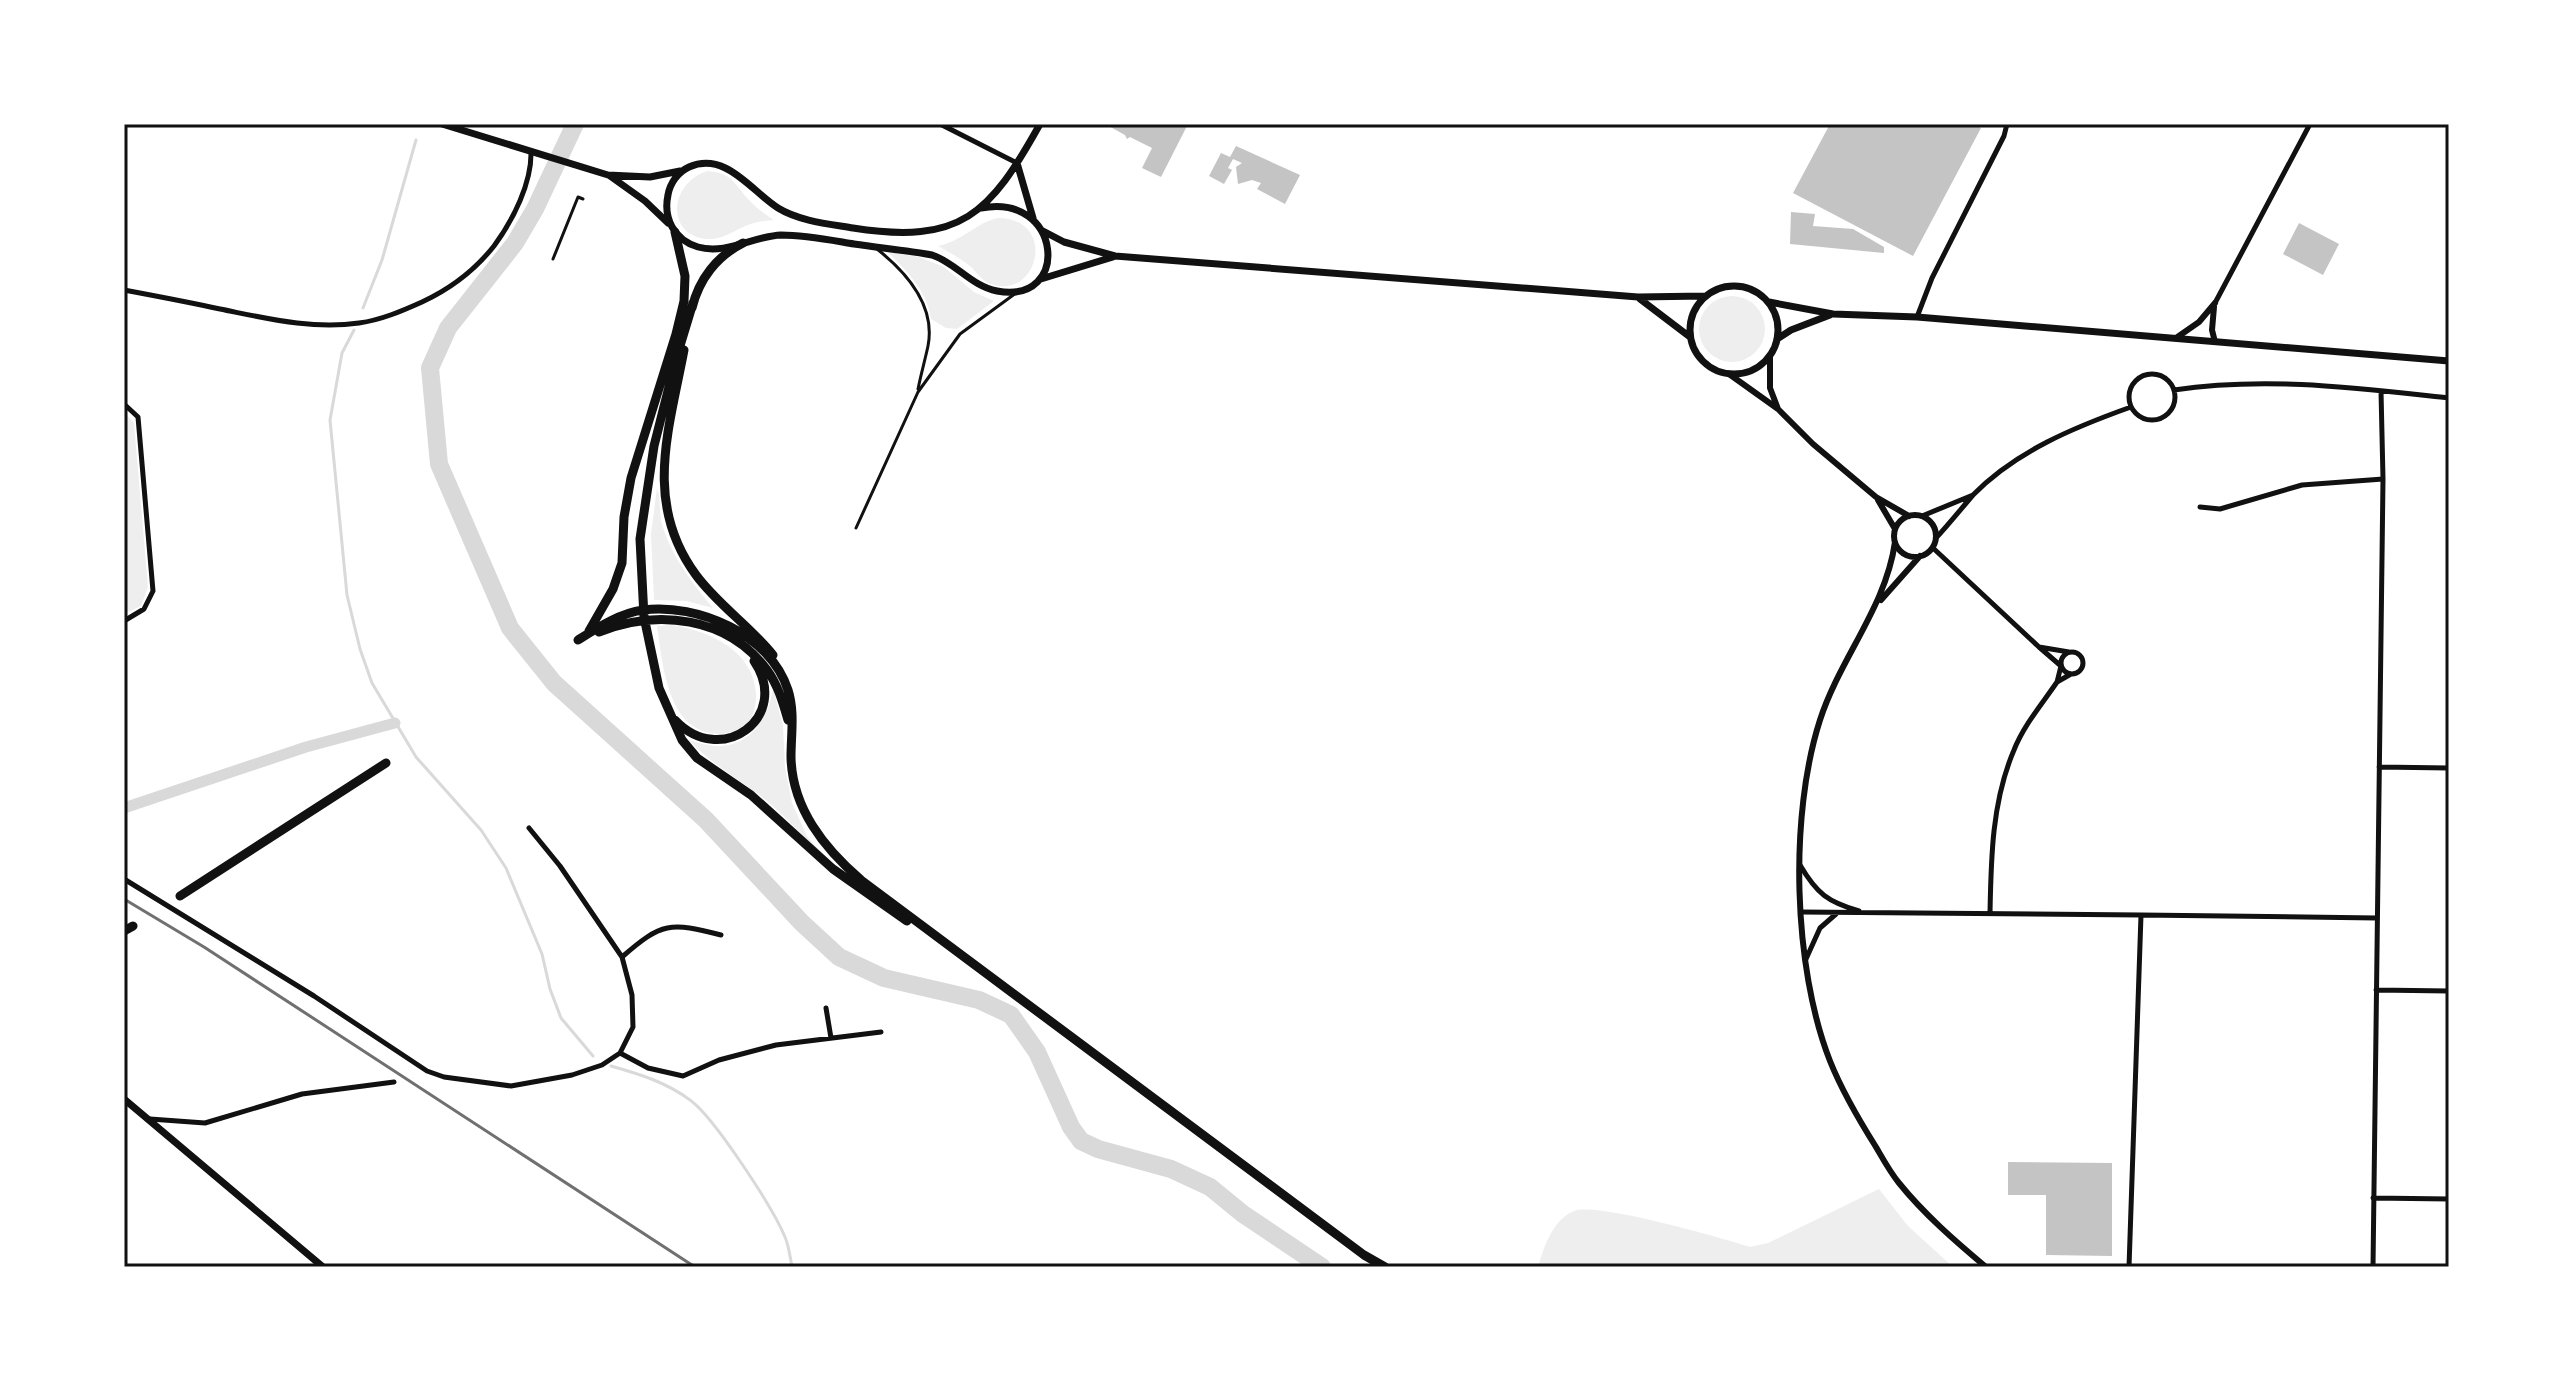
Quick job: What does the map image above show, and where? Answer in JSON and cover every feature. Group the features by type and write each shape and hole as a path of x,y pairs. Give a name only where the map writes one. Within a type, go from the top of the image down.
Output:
{"highway":[{"path":"675,232 689,302 663,461 667,517 679,547 696,576 764,644 781,669 792,715 791,758 800,801 823,843 838,861 861,880 1364,1255 1385,1267"},
{"path":"582,638 613,589 622,563 624,517 631,478 689,302 712,266 743,243"},
{"path":"689,302 654,446 640,539 642,593 649,642 668,712 682,740 697,758 751,795 833,869 905,920 945,943"},
{"path":"567,647 607,622 642,610 682,609 708,616 748,638 765,654 787,687"},
{"path":"582,638 629,622 679,618 706,626 746,649 765,667 781,696 792,735"},
{"path":"668,712 693,734 713,740 730,738 746,731 760,716 764,700 759,668 746,649"},
{"path":"180,896 386,763"}],"main road":[{"path":"443,124 608,175 650,177 704,164 723,167 736,173 784,212 880,232 911,233 942,230 960,223 981,208 1017,163 1040,124"},
{"path":"1017,163 1033,220"},
{"path":"668,223 666,210 669,191 682,171"},
{"path":"608,175 645,201 675,232 700,247 722,248 764,237 788,235 874,247 938,257 984,288 1016,293 1040,280 1115,256"},
{"path":"981,208 1007,207 1067,243 1115,256 1638,297 1705,296"},
{"path":"1040,280 1050,256 1043,231"},
{"path":"1769,302 1777,320 1777,339 1770,355 1752,370 1729,374 1718,371 1699,358 1690,337 1690,321 1695,307 1705,296 1726,286 1738,286 1750,288 1769,302 1833,314 1917,317 2449,361"},
{"path":"1638,297 1690,337"},
{"path":"1777,339 1791,330 1833,314"},
{"path":"124,1099 323,1267"}],"street":[{"path":"940,124 1017,163"},
{"path":"1917,317 1932,278 2004,136 2007,124"},
{"path":"2176,338 2199,322 2215,303 2310,124"},
{"path":"124,290 307,324 353,324 390,315 443,290 487,254 517,206 536,152"},
{"path":"2215,303 2212,330 2215,342"},
{"path":"1770,355 1770,388 1778,409"},
{"path":"1729,374 1778,409 1813,444 1876,497 1909,516 1922,516 1974,494"},
{"path":"2158,375 2174,390 2171,409 2161,418 2146,420 2131,407 2129,392 2143,376 2158,375"},
{"path":"2174,390 2238,382 2268,382 2449,398"},
{"path":"2373,1267 2383,479 2381,391"},
{"path":"124,404 138,417 153,591 144,609 124,621"},
{"path":"1878,602 1920,556 1933,548 1936,538 1974,494 2022,456 2078,426 2131,407"},
{"path":"2200,507 2220,509 2302,485 2383,479"},
{"path":"1876,497 1895,529 1893,560 1878,602 1834,682 1820,721 1804,793 1798,863 1806,959 1820,1031 1830,1063 1864,1128 1898,1182 1950,1237 1986,1267"},
{"path":"1895,529 1909,516"},
{"path":"1922,516 1931,522 1936,538"},
{"path":"1895,542 1902,552 1920,556"},
{"path":"1933,548 2064,672 2071,674"},
{"path":"2039,647 2080,655 2083,662 2078,672 2057,682"},
{"path":"1990,913 1991,848 2004,776 2015,747 2057,682 2061,658 2069,652"},
{"path":"2379,767 2449,768"},
{"path":"124,879 435,1074 511,1086 572,1075 602,1065 620,1053 633,1027 632,995 622,957 560,866 529,828"},
{"path":"1798,863 1819,893 1829,901 1864,913"},
{"path":"1801,912 2377,918"},
{"path":"1806,959 1820,928 1837,913"},
{"path":"2129,1267 2141,915"},
{"path":"622,957 657,931 681,925 721,935"},
{"path":"2376,990 2449,991"},
{"path":"826,1008 831,1038"},
{"path":"620,1053 648,1068 683,1076 741,1053 797,1041 881,1032"},
{"path":"149,1119 205,1123 302,1094 394,1082"},
{"path":"2373,1198 2449,1199"}],"lane":[{"path":"553,259 578,197 583,199"},
{"path":"874,247 905,275 918,292 926,311 928,345 918,392"},
{"path":"856,528 918,392 960,334 1016,293"}],"shaded area":[{"path":"707,171 727,176 754,205 774,220 751,224 713,239 695,236 685,230 677,210 679,198 694,178"},
{"path":"998,218 1017,222 1029,231 1035,243 1035,257 1030,270 1022,280 1009,286 987,282 966,263 938,246"},
{"path":"888,252 919,257 944,267 974,292 994,301 957,329 946,328 931,319 921,290"},
{"path":"1725,296 1739,296 1751,301 1760,310 1765,329 1763,342 1756,353 1739,362 1725,362 1713,357 1704,348 1699,336 1699,322 1704,310 1713,301"},
{"path":"124,412 134,423 148,587 141,606 124,614"},
{"path":"657,488 661,520 675,556 713,608 686,601 654,600 651,534"},
{"path":"672,625 715,638 739,655 747,666 753,679 756,700 751,718 743,726 723,734 713,734 693,726 678,710 666,680 657,626"},
{"path":"773,689 783,725 785,767 792,803 807,836 823,855 767,801 689,740 712,746 727,745 747,737 767,711"},
{"path":"1879,1189 1908,1226 1953,1267 1538,1267 1555,1227 1574,1211 1632,1216 1750,1247 1768,1243"}],"building":[{"path":"1105,124 1157,124 1163,127 1165,124 1188,124 1161,177 1142,168 1152,148 1130,137 1127,139"},
{"path":"1830,124 1974,124 1981,128 1913,256 1793,193"},
{"path":"1236,146 1300,175 1285,204 1257,189 1261,183 1252,180 1238,184 1236,167 1242,163 1233,159 1228,168 1232,170 1224,184 1209,176 1221,153 1230,157"},
{"path":"1791,212 1815,214 1813,226 1853,229 1884,247 1884,253 1790,244"},
{"path":"2299,223 2339,244 2323,275 2283,254"},
{"path":"2008,1162 2112,1163 2112,1256 2046,1255 2046,1195 2008,1195"}],"waterway":[{"path":"575,124 535,209 515,243 448,328 430,368 439,464 510,628 554,683 706,820 802,923 839,957 884,978 979,1000 1011,1015 1037,1052 1071,1127 1081,1141 1098,1149 1171,1169 1210,1187 1243,1214 1322,1267"},
{"path":"363,308 382,260 416,140"},
{"path":"354,330 342,353 330,420 347,595 360,649 372,683 416,757 481,830 506,868 542,954 561,1018 593,1056"},
{"path":"124,808 306,747 395,723"},
{"path":"611,1066 662,1083 690,1100 713,1124 778,1223 786,1240 792,1267"}],"railway":[{"path":"124,899 204,947 695,1267"}]}
